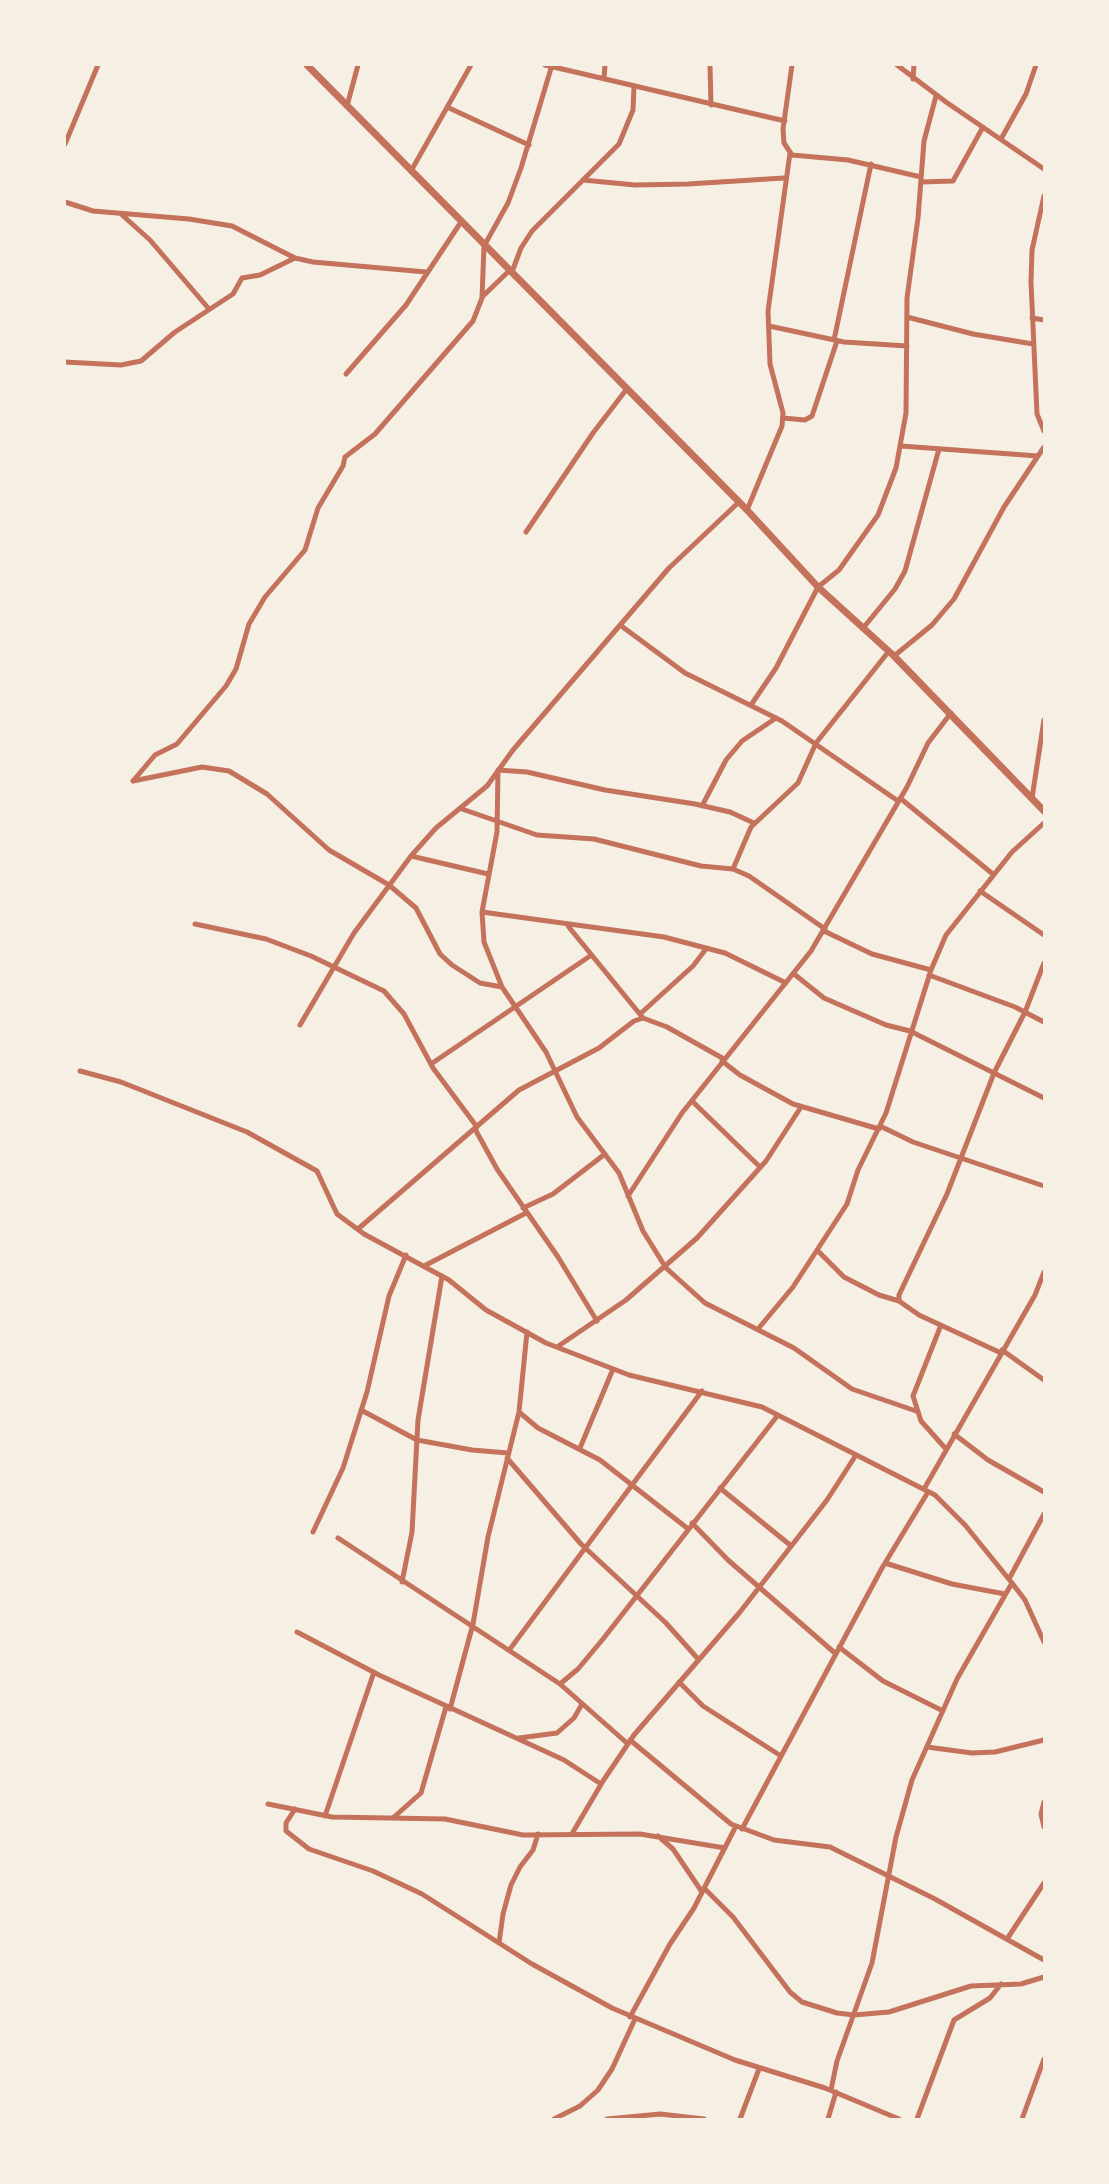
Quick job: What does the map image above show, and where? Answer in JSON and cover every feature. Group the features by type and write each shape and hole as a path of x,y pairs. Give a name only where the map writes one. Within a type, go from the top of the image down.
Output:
{"street":[{"path":"65,144 98,65"},
{"path":"307,65 747,510 818,587 891,653 1044,811"},
{"path":"347,106 358,65"},
{"path":"411,170 471,65"},
{"path":"502,987 480,983 452,965 440,954 416,908 389,884 329,850 267,794 229,771 202,767 133,781 155,755 177,744 226,687 236,669 249,624 265,597 305,550 318,508 343,467 345,457 374,434 473,321 482,298 484,246 508,203 529,145 549,65 785,121"},
{"path":"604,79 605,65"},
{"path":"710,65 712,105"},
{"path":"792,65 784,143 790,153 802,157 871,164 921,179 953,181 983,127"},
{"path":"897,65 936,96 1044,169"},
{"path":"913,79 914,65"},
{"path":"1001,139 1026,94 1036,65"},
{"path":"482,298 511,271 521,248 533,231 619,144 633,110 634,86"},
{"path":"751,705 776,668 818,587 839,570 878,515 889,491 901,446 907,317 924,141 936,96"},
{"path":"447,107 529,145"},
{"path":"747,510 779,440 783,418 770,364 770,285 784,178 790,153"},
{"path":"783,418 805,419 814,412 836,341 871,164"},
{"path":"583,180 635,185 784,178"},
{"path":"1044,196 1032,250 1037,414 1044,431"},
{"path":"65,202 93,211 189,219 232,226 295,258 426,272"},
{"path":"121,214 150,240 209,309"},
{"path":"346,374 406,305 461,222"},
{"path":"65,362 121,365 141,361 233,294 242,278 260,275 295,258"},
{"path":"907,317 973,334 1033,344"},
{"path":"1032,318 1044,320"},
{"path":"769,326 836,341 907,346"},
{"path":"526,532 593,433 626,390"},
{"path":"901,446 1042,452"},
{"path":"864,627 895,589 905,570 939,449"},
{"path":"733,869 754,823 798,783 816,743 891,653 932,625 954,598 1004,507 1042,452"},
{"path":"300,1025 334,966 411,856 436,828 486,786 669,568 739,502"},
{"path":"621,625 685,673 776,718 816,743 899,799 993,874"},
{"path":"628,1196 692,1101 794,974 824,930 928,743 951,713"},
{"path":"702,806 726,760 742,741 776,718"},
{"path":"1032,798 1044,720"},
{"path":"498,769 527,772 605,790 702,806 730,812 754,823"},
{"path":"498,769 497,821 482,912 484,942 502,987 518,1007 554,1069 577,1117 619,1173 643,1231 666,1268 705,1303 794,1348 852,1389 916,1411"},
{"path":"463,808 537,835 594,839 701,866 733,869 749,876 824,930 872,954 930,972 1044,1022"},
{"path":"758,1329 793,1287 847,1204 858,1170 880,1128 930,972 946,935 993,874 1044,823"},
{"path":"411,856 488,874"},
{"path":"980,891 1044,935"},
{"path":"482,912 664,937 725,953 786,983"},
{"path":"195,924 266,939 334,966 384,991 404,1014 431,1064 476,1128 524,1211 597,1321"},
{"path":"568,925 590,956 641,1016 667,1027 723,1060 757,1085 801,1107 880,1128 913,1142 1044,1186"},
{"path":"358,1229 527,1084 599,1048 620,1029 641,1016 693,967 706,949"},
{"path":"431,1064 590,956"},
{"path":"899,1301 902,1285 929,1233 994,1073 1025,1012 1044,963"},
{"path":"794,974 824,998 910,1031 1044,1098"},
{"path":"80,1071 121,1082 247,1132 317,1171 337,1214 358,1229 442,1276 486,1310 557,1347 612,1369 762,1407 926,1490 965,1525 1010,1581 1024,1601 1044,1642"},
{"path":"692,1101 760,1167"},
{"path":"557,1347 597,1321 666,1268 715,1219 760,1167 801,1107"},
{"path":"424,1266 553,1195 606,1154"},
{"path":"817,1250 844,1277 879,1295 899,1301 919,1315 1002,1352 1044,1380"},
{"path":"313,1532 343,1468 361,1410 389,1296 406,1255"},
{"path":"554,2119 567,2117 598,2090 612,2069 633,2018 725,1848 781,1756 954,1434 1035,1295 1044,1272"},
{"path":"402,1581 412,1532 417,1440 442,1276"},
{"path":"1035,1295 1044,1298"},
{"path":"941,1325 914,1396 916,1411 933,1437 946,1449"},
{"path":"394,1817 421,1793 473,1625 488,1537 519,1412 527,1332"},
{"path":"580,1448 612,1369"},
{"path":"510,1649 584,1547 682,1422 702,1391"},
{"path":"361,1410 417,1440 508,1456 584,1547 699,1660"},
{"path":"519,1412 538,1428 580,1448 687,1528"},
{"path":"560,1684 578,1669 778,1415"},
{"path":"954,1434 988,1460 1044,1492"},
{"path":"573,1832 629,1742 760,1585 827,1500 856,1455"},
{"path":"720,1488 790,1545"},
{"path":"828,2119 837,2061 872,1963 906,1803 927,1746 957,1679 1005,1594 1044,1514"},
{"path":"692,1523 728,1560 760,1585 835,1654"},
{"path":"338,1538 560,1684 712,1811 739,1828 775,1840 830,1847 890,1875 1044,1960"},
{"path":"885,1563 952,1584 1005,1594"},
{"path":"296,1632 448,1708 564,1760 601,1784"},
{"path":"839,1647 883,1681 943,1711"},
{"path":"325,1816 374,1672"},
{"path":"679,1682 703,1706 781,1756"},
{"path":"519,1738 557,1733 574,1718 582,1704"},
{"path":"927,1746 972,1753 995,1752 1044,1740"},
{"path":"1044,1802 1041,1814 1044,1827"},
{"path":"268,1804 325,1816 445,1819 502,1832 658,1836 725,1848"},
{"path":"295,1808 286,1823 286,1831 309,1849 400,1883 499,1943 633,2018 759,2069 834,2091 899,2119"},
{"path":"499,1943 503,1914 512,1885 520,1867 533,1850 538,1834"},
{"path":"658,1836 673,1849 703,1890 733,1917 775,1975 796,1997 822,2009 854,2015 889,2012 971,1986 1021,1984 1044,1977"},
{"path":"1007,1939 1044,1883"},
{"path":"917,2119 954,2020 990,1998 1001,1984"},
{"path":"1022,2119 1044,2059"},
{"path":"740,2119 759,2069"},
{"path":"607,2119 660,2115 704,2119"}]}
